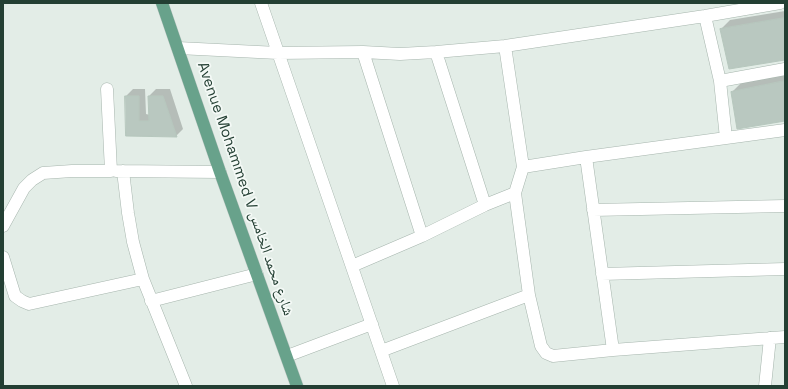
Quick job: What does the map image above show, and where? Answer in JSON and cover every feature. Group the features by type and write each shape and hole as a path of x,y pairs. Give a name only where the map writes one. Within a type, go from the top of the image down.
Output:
{"main road":[{"name":"Avenue Mohammed V شارع محمد الخامس","path":"162,3 220,172 297,386"}],"street":[{"path":"261,3 393,386"},
{"path":"178,48 278,53 363,52 400,54 436,52 505,46 705,16 780,3"},
{"path":"705,16 720,81 726,138"},
{"path":"505,46 523,167 515,193 529,295 541,346 546,353 553,356 785,337"},
{"path":"363,52 422,236"},
{"path":"436,52 485,205"},
{"path":"720,81 785,68"},
{"path":"107,89 111,171"},
{"path":"523,167 785,130"},
{"path":"586,157 613,350"},
{"path":"3,226 24,188 32,180 43,173 72,171 220,172"},
{"path":"123,171 133,242 143,279 186,386"},
{"path":"352,266 422,236 485,205 515,193"},
{"path":"594,210 785,206"},
{"path":"3,258 15,296 29,304 143,279"},
{"path":"602,274 785,269"},
{"path":"151,301 257,274"},
{"path":"381,351 529,295"},
{"path":"287,356 372,324"},
{"path":"765,386 770,338"}],"building":[{"path":"785,18 785,60 729,69 720,29"},
{"path":"785,81 785,121 737,129 731,92"},
{"path":"125,96 139,96 139,121 149,121 148,96 163,96 177,137 126,136"}]}
